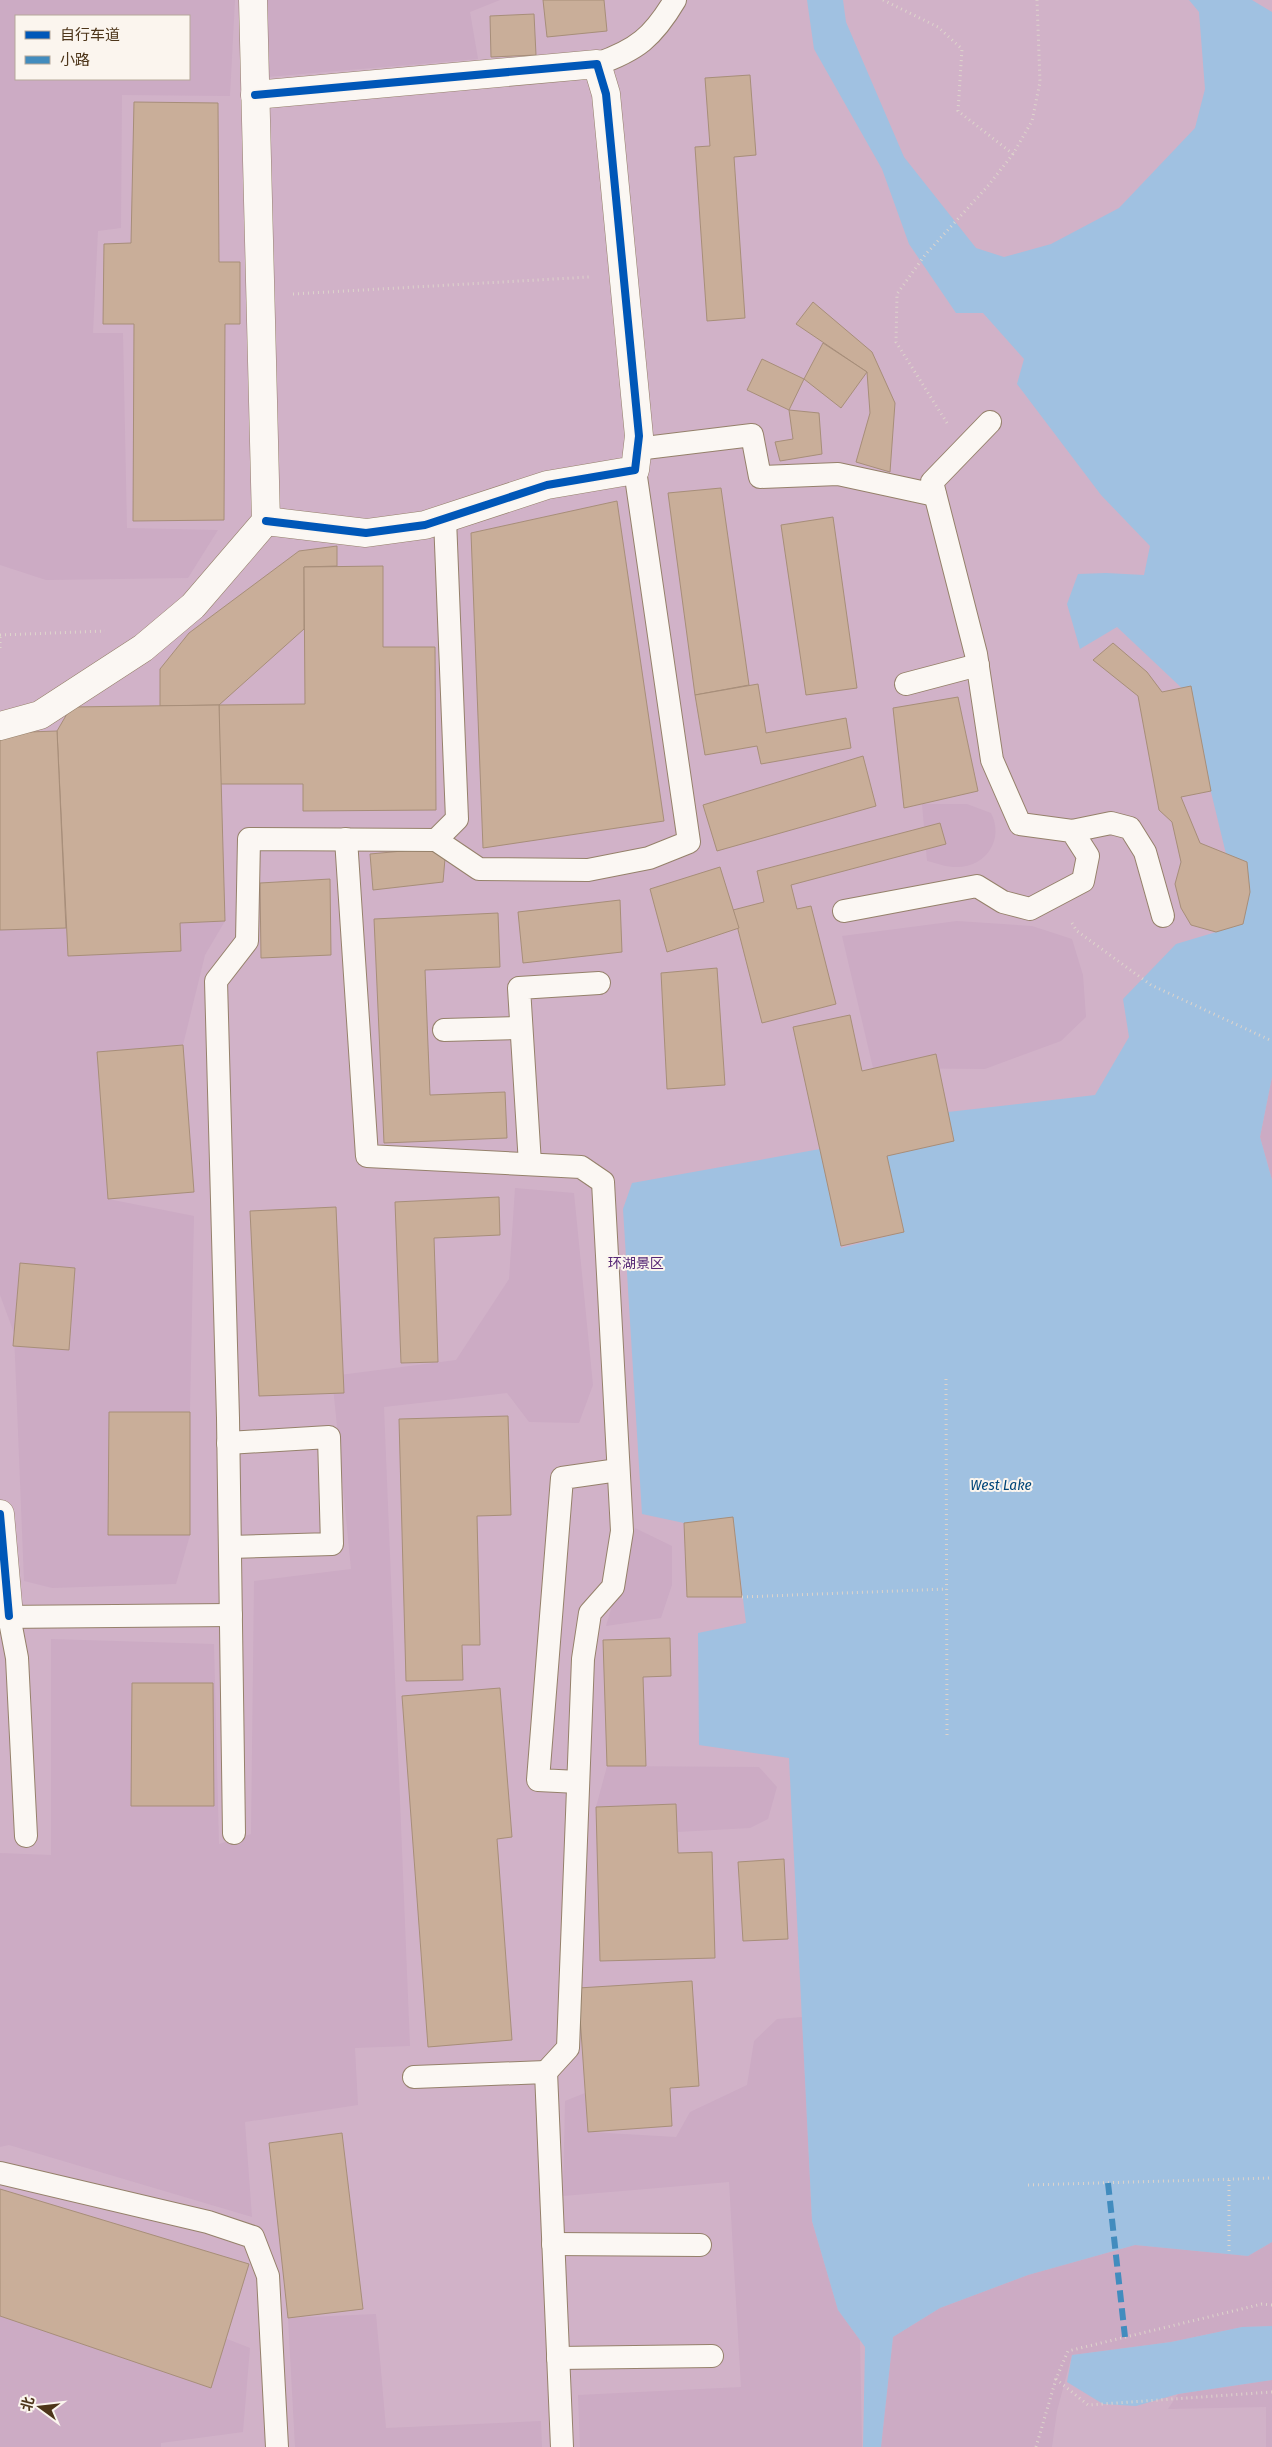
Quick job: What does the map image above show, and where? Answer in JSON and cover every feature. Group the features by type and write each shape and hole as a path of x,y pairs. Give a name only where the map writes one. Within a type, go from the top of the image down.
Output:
{"street":[{"path":"0,726 40,715 143,648 193,606 266,521 253,0"},
{"path":"255,95 597,64 606,94 639,436 636,459 547,484 425,525 366,533 266,521"},
{"path":"0,1514 4,1617"}],"lane":[{"path":"597,64 620,56 648,38 675,0"},
{"path":"990,422 932,482 978,664 992,760 1020,824 1072,831 1111,823 1130,828 1145,852 1163,916"},
{"path":"234,1833 228,1443 216,981 247,941 249,840 436,840 479,869 588,870 649,858 689,842 636,459 752,434 760,477 838,474 935,495"},
{"path":"436,840 457,819 445,519"},
{"path":"906,684 978,664"},
{"path":"844,912 977,886 1003,902 1030,909 1084,881 1088,856 1072,831"},
{"path":"346,839 367,1156 581,1167 603,1182 622,1531 613,1587 590,1614 582,1659 568,2048 546,2072 562,2447"},
{"path":"530,1164 519,988 599,983"},
{"path":"444,1030 521,1028"},
{"path":"228,1443 329,1437 332,1544 230,1548"},
{"path":"578,1782 538,1780 562,1478 618,1470"},
{"path":"26,1836 17,1658 4,1617 231,1615"},
{"path":"414,2077 546,2072"},
{"path":"0,2173 208,2222 253,2237 268,2276 277,2447"},
{"path":"553,2244 700,2245"},
{"path":"558,2358 712,2356"}],"path":[{"path":"883,0 938,27 962,49 958,111 1013,154"},
{"path":"949,426 896,342 897,294 925,255 987,187 1013,154 1032,121 1040,82 1037,0"},
{"path":"260,296 623,275"},
{"path":"0,648 0,634 106,631"},
{"path":"1054,898 1077,931 1151,985 1272,1041"},
{"path":"946,1379 947,1739"},
{"path":"742,1598 947,1589"},
{"path":"1028,2185 1271,2178"},
{"path":"1229,2180 1230,2254"},
{"path":"1036,2447 1056,2379 1068,2351 1262,2304 1272,2305"},
{"path":"1056,2379 1088,2405 1272,2392"}],"green space":[{"name":"环湖景区","path":"0,0 1272,0 1272,2447 0,2447"}],"shaded area":[{"path":"0,0 235,0 230,96 122,95 121,228 98,231 93,333 123,333 127,528 218,530 188,578 46,580 0,565"},
{"path":"264,0 500,0 470,12 478,59 267,77"},
{"path":"922,804 967,804 991,813 995,823 995,833 994,842 989,851 975,863 965,866 951,867 927,861"},
{"path":"225,921 205,955 183,1045 97,1052 108,1199 194,1216 190,1412 109,1413 108,1535 190,1535 176,1584 52,1588 24,1581 14,1333 0,1295 0,928"},
{"path":"957,921 1032,926 1072,939 1083,975 1086,1017 1061,1041 985,1069 873,1068 842,936"},
{"path":"1272,1077 1272,1180 1260,1137"},
{"path":"515,1188 574,1193 593,1385 579,1423 529,1422 507,1393 384,1407 410,2046 355,2048 358,2105 245,2122 252,2217 9,2145 0,2147 0,1853 51,1855 51,1639 214,1644 219,1844 251,1834 254,1581 351,1569 332,1376 456,1360 509,1279"},
{"path":"635,1528 672,1546 672,1585 661,1618 606,1626"},
{"path":"607,1766 759,1767 777,1787 768,1819 750,1828 677,1832 676,1804 596,1807"},
{"path":"802,2017 812,2221 838,2310 860,2340 862,2447 580,2447 578,2395 741,2387 729,2182 563,2196 565,2101 585,2093 589,2132 676,2137 690,2112 747,2085 754,2041 777,2019"},
{"path":"1272,2242 1272,2326 1242,2327 1171,2342 1072,2355 1057,2411 1052,2447 881,2447 893,2337 940,2308 1028,2275 1135,2245 1248,2256"},
{"path":"0,2306 194,2326 250,2348 243,2432 161,2443 161,2447 0,2447"},
{"path":"376,2314 386,2428 541,2421 542,2447 295,2447 288,2318"},
{"path":"1272,2380 1272,2447 1266,2447 1266,2407 1168,2409 1178,2394"}],"water":[{"name":"West Lake","path":"807,0 843,0 846,22 904,157 976,248 1004,257 1051,244 1119,208 1195,128 1205,89 1199,12 1189,0 1252,0 1272,12 1272,1077 1260,1137 1272,1180 1272,2242 1248,2256 1135,2245 1028,2275 940,2308 893,2337 881,2447 863,2447 865,2347 838,2310 812,2221 789,1758 699,1745 698,1633 746,1623 733,1518 684,1523 642,1514 623,1209 632,1183 820,1149 841,1248 904,1232 887,1156 954,1141 948,1112 1095,1095 1129,1037 1123,999 1176,944 1243,924 1187,693 1117,627 1080,649 1067,604 1078,574 1144,575 1150,546 1101,495 1017,384 1024,359 983,313 956,313 909,244 882,169 814,49"},
{"path":"1272,2326 1272,2380 1178,2394 1136,2406 1103,2404 1067,2382 1072,2355 1171,2342 1242,2327"}],"building":[{"path":"543,0 604,0 607,31 547,37"},
{"path":"534,14 536,55 491,57 490,16"},
{"path":"750,75 756,155 734,157 745,318 707,321 695,147 710,146 705,78"},
{"path":"134,102 218,103 219,262 240,262 240,324 225,324 224,520 133,521 134,324 103,324 104,244 131,243"},
{"path":"813,302 872,352 895,403 890,472 856,462 870,413 867,372 796,324"},
{"path":"823,343 867,372 841,408 804,379"},
{"path":"762,359 804,379 789,410 747,390"},
{"path":"789,410 819,413 822,454 780,461 775,442 793,439"},
{"path":"721,488 749,685 695,695 668,493"},
{"path":"617,501 664,821 483,848 471,533"},
{"path":"833,517 857,688 806,695 781,525"},
{"path":"337,546 337,566 304,567 304,629 219,705 160,706 160,669 189,633 299,551"},
{"path":"383,566 383,647 435,647 436,810 303,811 303,784 220,784 219,705 305,704 304,567"},
{"path":"1113,643 1147,672 1162,692 1191,686 1211,791 1181,797 1200,843 1247,862 1250,892 1243,924 1216,932 1191,925 1181,908 1175,884 1181,862 1172,822 1159,810 1138,696 1093,660"},
{"path":"758,684 766,733 846,718 851,748 761,764 757,746 705,755 695,695"},
{"path":"958,697 978,791 904,808 893,708"},
{"path":"219,705 225,921 180,923 181,951 68,956 57,731 71,707"},
{"path":"57,731 66,928 0,930 0,733"},
{"path":"863,756 876,806 717,851 703,805"},
{"path":"940,823 946,844 791,885 797,909 811,906 836,1004 762,1023 733,910 764,902 757,871"},
{"path":"446,847 443,882 373,890 370,854"},
{"path":"720,867 739,928 667,952 650,889"},
{"path":"330,879 331,955 261,958 260,883"},
{"path":"620,900 622,952 523,963 518,912"},
{"path":"498,913 500,967 425,970 430,1095 505,1092 507,1138 384,1143 374,919"},
{"path":"717,968 725,1085 667,1089 661,973"},
{"path":"850,1015 862,1071 936,1054 954,1141 887,1156 904,1232 841,1246 793,1027"},
{"path":"183,1045 194,1192 108,1199 97,1052"},
{"path":"499,1197 500,1235 434,1238 438,1362 401,1363 395,1202"},
{"path":"336,1207 344,1393 259,1396 250,1211"},
{"path":"20,1263 75,1268 69,1350 13,1346"},
{"path":"109,1412 190,1412 190,1535 108,1535"},
{"path":"508,1416 511,1515 477,1516 480,1645 462,1645 463,1680 406,1681 399,1419"},
{"path":"733,1517 742,1597 687,1597 684,1523"},
{"path":"670,1638 671,1676 643,1677 646,1766 607,1766 603,1640"},
{"path":"132,1683 213,1683 214,1806 131,1806"},
{"path":"500,1688 512,1837 497,1839 512,2040 428,2047 402,1696"},
{"path":"676,1804 678,1853 712,1852 715,1958 600,1961 596,1807"},
{"path":"784,1859 788,1939 743,1941 738,1862"},
{"path":"692,1981 699,2086 670,2088 672,2126 588,2132 578,1988"},
{"path":"342,2133 363,2309 288,2318 269,2143"},
{"path":"0,2189 249,2264 211,2388 0,2316"}],"marked path":[{"path":"1108,2183 1125,2337"}],"cycle path":[{"path":"255,95 597,64 606,94 639,436 635,470 547,485 425,525 366,533 266,521"},
{"path":"0,1514 9,1616"}]}
